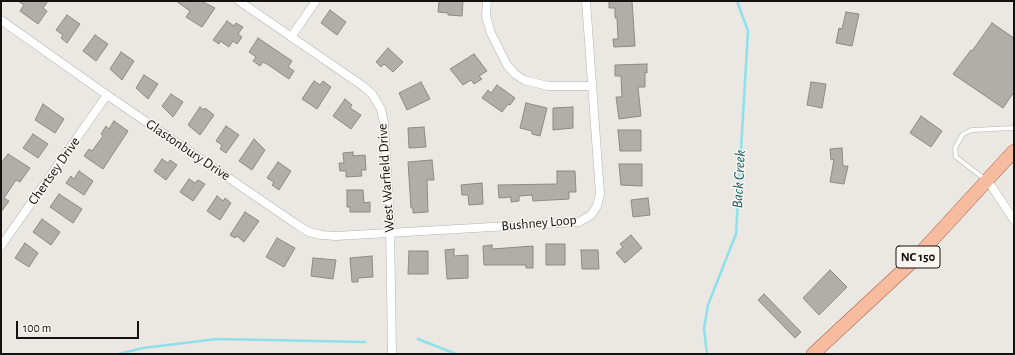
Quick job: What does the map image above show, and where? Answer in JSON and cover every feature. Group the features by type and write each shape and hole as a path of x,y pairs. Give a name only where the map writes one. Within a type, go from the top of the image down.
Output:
{"main road":[{"name":"NC 150","path":"813,354 913,261 1013,153"}],"street":[{"name":"West Warfield Drive","path":"239,1 363,86 372,94 381,109 384,123 390,232 392,354"},
{"path":"291,37 316,1"},
{"path":"487,1 486,16 491,33 507,65 515,74 524,80 548,86 591,86"},
{"name":"Bushney Loop","path":"390,232 579,222 591,215 597,206 600,194 586,1"},
{"name":"Glastonbury Drive","path":"1,20 107,95 309,232 320,235 336,236 390,232"},
{"name":"Chertsey Drive","path":"1,246 107,95"},
{"path":"988,181 1014,220"}],"lane":[{"path":"988,181 956,157 955,148 963,134 972,130 1014,128"}],"building":[{"path":"18,1 48,1 43,8 47,11 38,24 20,11 24,5"},
{"path":"176,1 201,1 215,8 202,27 186,17 190,11"},
{"path":"463,1 462,16 448,15 448,13 438,12 439,2"},
{"path":"609,1 632,1 635,46 614,47 613,39 618,39 617,18 615,18 615,8 609,8"},
{"path":"330,10 346,22 337,35 321,23"},
{"path":"846,12 859,14 852,46 836,43 839,28 842,29"},
{"path":"67,15 80,24 67,43 61,38 63,35 56,30"},
{"path":"227,21 234,26 236,23 243,27 238,34 242,37 237,44 233,41 229,47 220,41 219,44 213,40"},
{"path":"992,23 1014,38 1014,92 1003,108 953,74"},
{"path":"95,35 108,44 96,61 83,51"},
{"path":"258,38 292,61 288,67 294,71 289,79 263,62 260,66 253,61 256,57 249,52"},
{"path":"388,48 403,62 393,72 384,64 381,67 376,62"},
{"path":"121,52 134,61 122,80 110,69"},
{"path":"474,54 487,71 479,76 482,79 474,84 471,80 463,85 450,69"},
{"path":"647,64 647,73 645,72 645,87 638,87 641,116 619,119 616,97 622,97 621,76 615,76 615,65"},
{"path":"144,75 158,84 148,99 136,88"},
{"path":"314,81 320,85 323,81 331,87 317,109 302,99"},
{"path":"421,82 430,99 407,110 399,93"},
{"path":"811,82 826,84 822,108 807,105"},
{"path":"497,85 515,98 502,112 482,98 488,90 491,93"},
{"path":"171,94 183,102 173,117 162,106"},
{"path":"345,99 352,105 350,108 361,115 351,129 333,116"},
{"path":"526,103 547,108 540,136 532,134 532,131 520,128"},
{"path":"43,104 64,119 55,133 35,120"},
{"path":"200,107 204,110 205,108 214,115 200,135 188,125"},
{"path":"573,107 573,128 553,130 553,108"},
{"path":"921,116 942,131 931,147 910,133"},
{"path":"114,121 128,131 103,169 84,156 89,149 92,151 103,136 101,134 106,126 109,129"},
{"path":"226,126 239,135 226,153 220,149 222,145 216,141"},
{"path":"424,127 426,147 409,148 408,128"},
{"path":"618,130 641,130 641,151 620,151"},
{"path":"33,134 48,144 38,158 23,148"},
{"path":"254,139 265,150 252,170 239,161"},
{"path":"842,148 843,166 848,166 844,184 830,182 834,159 831,160 830,149"},
{"path":"353,152 353,156 365,155 366,170 361,170 362,176 346,177 346,171 340,171 339,163 344,163 343,153"},
{"path":"8,154 30,168 20,182 16,180 4,198 9,201 1,212 1,163"},
{"path":"162,159 168,163 170,160 177,165 166,180 154,171"},
{"path":"432,160 434,180 427,180 428,212 413,213 413,208 411,208 408,162"},
{"path":"278,162 291,171 279,190 272,185 274,182 267,178"},
{"path":"619,164 642,164 642,186 621,185"},
{"path":"79,171 93,181 84,195 66,183 71,176 74,179"},
{"path":"557,171 575,171 576,192 569,192 569,199 533,201 532,195 519,196 519,201 511,202 511,197 499,198 498,185 557,184"},
{"path":"189,179 195,183 198,180 205,184 193,201 180,192"},
{"path":"482,183 483,204 469,205 468,195 462,195 461,185"},
{"path":"347,190 363,190 364,203 370,202 370,212 350,212 350,207 347,207"},
{"path":"59,194 82,209 73,223 50,207"},
{"path":"217,196 223,201 225,198 231,203 220,220 207,211"},
{"path":"648,198 650,215 633,217 631,200"},
{"path":"245,212 259,221 244,242 237,236 235,238 230,235"},
{"path":"42,219 60,232 51,245 33,232"},
{"path":"631,235 642,248 625,263 616,253 623,247 620,244"},
{"path":"277,238 295,248 284,267 266,257"},
{"path":"25,243 38,253 29,267 15,258"},
{"path":"546,244 565,244 565,265 546,265"},
{"path":"492,245 492,249 533,246 533,268 526,268 526,265 484,265 483,246"},
{"path":"454,249 454,256 468,255 468,278 447,279 445,250"},
{"path":"581,250 598,250 599,269 582,269"},
{"path":"409,251 428,251 428,274 408,274"},
{"path":"372,256 373,277 358,278 358,282 352,282 350,258"},
{"path":"313,258 336,260 333,279 311,276"},
{"path":"830,270 847,287 819,315 803,298"},
{"path":"764,294 801,332 795,338 758,300"}],"waterway":[{"name":"Back Creek","path":"707,354 704,328 708,305 736,234 748,31 737,1"},
{"path":"119,354 143,348 217,339 365,342"},
{"path":"418,339 456,354"}]}
